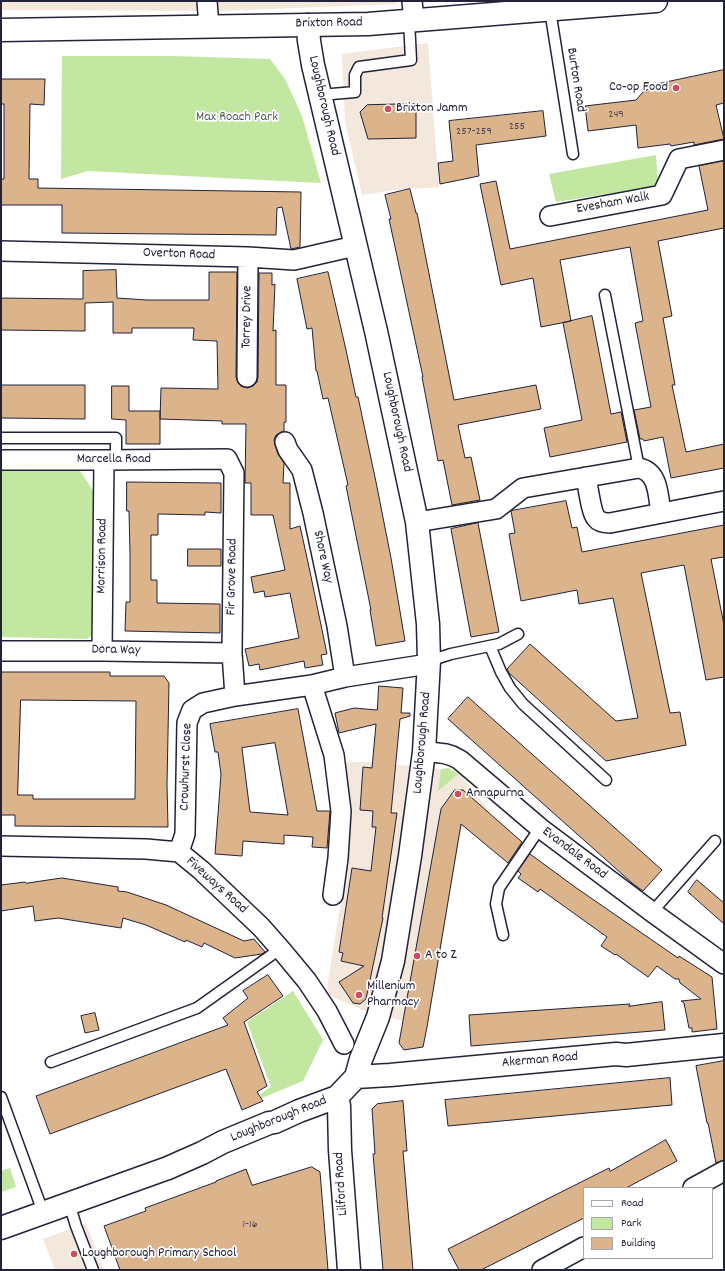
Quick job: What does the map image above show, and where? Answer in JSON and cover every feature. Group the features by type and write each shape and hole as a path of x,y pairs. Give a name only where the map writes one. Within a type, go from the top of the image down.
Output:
{"main road":[{"name":"Brixton Road","path":"1,30 368,24 411,14 550,10 656,1"},
{"name":"Loughborough Road","path":"1,1228 168,1168 269,1123 275,1122 299,1111 337,1097 356,1077 381,1006 392,966 410,856 424,752 429,661 428,624 417,522 376,332 320,95 309,41 308,25"},
{"name":"Akerman Road","path":"356,1077 616,1054 626,1055 724,1045"},
{"name":"Lilford Road","path":"337,1097 339,1106 340,1150 349,1270"}],"street":[{"path":"207,1 209,27"},
{"name":"Evesham Walk","path":"550,216 662,195 680,159 724,150"},
{"name":"Overton Road","path":"1,251 248,257 294,260 355,246"},
{"name":"Torrey Drive","path":"247,377 248,257"},
{"name":"Shore Way","path":"285,442 288,450 302,470 313,513 337,626 345,677"},
{"name":"Marcella Road","path":"1,460 227,459"},
{"name":"Fir Grove Road","path":"227,459 234,473 232,653 235,696"},
{"name":"Morrison Road","path":"102,651 110,460"},
{"path":"417,522 496,509 523,488 639,468 649,472 656,482 661,513"},
{"path":"586,477 593,514 599,521 604,523 724,501"},
{"name":"Dora Way","path":"1,651 232,653"},
{"name":"Crowhurst Close","path":"179,852 185,834 187,723 192,710 203,703 235,696 312,686 345,677 422,665 429,661"},
{"path":"312,686 334,755 341,810 338,858 333,895"},
{"name":"Evandale Road","path":"424,752 452,755 460,760 540,828 724,964"},
{"name":"Fiveways Road","path":"1,846 146,849 179,852 202,870 261,927 280,949 307,981 327,1011 344,1044"},
{"path":"695,1187 724,1171"},
{"path":"542,1270 583,1248"}],"lane":[{"name":"Burton Road","path":"550,10 573,154"},
{"path":"320,95 355,92 355,76 359,67 411,60 411,14"},
{"path":"605,295 639,468"},
{"path":"1,438 116,438 110,460"},
{"path":"429,661 451,654 499,644 518,634"},
{"path":"490,646 501,672 510,688 523,704 606,780"},
{"path":"503,935 496,904 499,888 540,828"},
{"path":"652,912 715,841"},
{"path":"50,1062 197,1008 280,949"},
{"path":"1,1097 43,1212"},
{"path":"69,1203 93,1270"}],"shaded area":[{"path":"1,1 400,1 394,4 221,11 1,10"},
{"path":"428,43 439,187 395,190 362,195 345,122 342,54"},
{"path":"345,762 369,762 458,771 490,812 461,831 427,1027 365,1011 326,994 346,858"},
{"name":"Loughborough Primary School","path":"86,1223 104,1270 55,1270 43,1239"}],"green space":[{"name":"Max Roach Park","path":"62,56 173,56 270,59 285,79 302,116 321,183 88,171 61,179"},
{"path":"656,155 658,186 556,202 549,174"},
{"path":"1,468 79,469 94,492 92,635 87,639 1,637"},
{"path":"449,768 458,774 438,791 441,769"},
{"path":"293,991 323,1040 303,1081 262,1098 260,1094 271,1087 247,1022"},
{"path":"10,1168 16,1187 1,1192 1,1171"}],"building":[{"path":"724,70 724,103 716,105 724,139 694,145 694,142 671,146 670,144 638,148 636,125 588,131 585,106 636,100 643,92 657,84"},
{"path":"1,79 45,79 44,105 30,104 29,179 38,179 38,188 301,192 300,247 291,249 282,207 277,208 276,235 62,233 62,205 1,205 1,179 4,179 4,104 1,104"},
{"path":"416,104 416,138 368,139 360,112 367,105"},
{"path":"543,111 546,136 476,145 479,176 440,184 438,163 453,161 449,121"},
{"path":"724,161 724,228 658,241 672,316 663,318 675,385 672,385 686,452 724,444 724,468 671,478 663,437 644,441 643,439 640,439 634,410 651,407 635,323 643,321 630,247 560,260 571,321 541,327 533,278 501,285 480,184 496,181 510,249 708,210 699,166"},
{"path":"410,189 417,213 454,400 536,385 541,409 458,425 465,458 471,457 480,500 452,505 443,460 438,461 423,377 385,195"},
{"path":"116,270 117,298 147,300 209,300 209,272 237,272 236,377 241,386 247,388 253,386 257,382 258,377 259,273 272,273 272,285 275,284 273,331 276,330 276,385 286,385 286,422 284,422 284,431 276,435 274,440 278,454 284,463 283,483 290,483 290,529 300,526 309,567 327,654 321,655 323,665 305,668 304,661 260,670 259,664 249,666 245,649 299,638 290,593 265,597 264,591 254,593 251,577 285,570 273,515 251,515 251,483 245,483 246,424 222,424 222,421 160,419 161,388 218,389 217,341 193,340 194,328 132,328 132,333 113,333 113,302 85,303 85,331 1,330 1,298 83,299 83,271"},
{"path":"328,272 356,397 358,397 376,482 405,641 376,646 371,610 346,486 348,485 328,398 323,399 316,371 312,328 307,329 297,279"},
{"path":"592,316 611,414 621,412 627,442 550,457 544,428 582,420 563,323"},
{"path":"1,385 85,385 85,419 1,418"},
{"path":"112,386 129,386 129,411 160,411 160,444 126,444 126,420 112,419"},
{"path":"127,482 221,483 221,513 205,512 205,515 158,514 158,535 151,535 151,580 157,580 157,603 220,604 220,633 125,631 126,602 130,602 129,511 127,511"},
{"path":"566,501 572,528 577,527 582,552 724,525 724,557 711,559 724,625 724,677 706,680 684,565 641,573 670,713 680,712 686,745 606,761 509,673 507,669 530,644 616,721 638,718 613,598 579,604 577,590 521,601 509,534 515,533 511,511"},
{"path":"478,523 499,632 471,637 451,529"},
{"path":"188,549 221,549 221,566 188,566"},
{"path":"1,672 110,672 110,676 164,676 169,683 167,784 168,827 15,826 15,815 1,815","holes":["21,700 136,701 135,799 33,799 33,795 18,795"]},
{"path":"379,686 403,688 401,713 410,713 410,716 400,719 391,813 397,813 383,918 366,999 360,1004 353,1003 339,982 364,966 341,961 343,953 339,952 352,868 371,871 376,827 372,827 373,811 360,810 363,767 372,768 376,724 339,733 335,713 354,708 377,710"},
{"path":"468,697 662,870 643,891 632,883 448,719"},
{"path":"298,709 317,811 330,811 327,848 312,847 313,837 284,835 284,844 243,841 242,856 215,854 221,774 218,752 215,752 210,724","holes":["275,743 288,815 250,812 242,748"]},
{"path":"455,790 463,790 522,842 508,863 461,824 423,1047 404,1050 399,1043 441,809"},
{"path":"530,854 678,958 679,956 712,977 717,1029 692,1032 692,1028 689,1028 684,1003 681,1001 701,999 680,983 679,979 675,979 657,966 648,977 616,954 615,955 601,946 607,937 540,889 538,892 518,878 521,874 518,871"},
{"path":"62,878 118,887 118,891 127,892 166,905 244,941 254,939 265,952 262,954 235,958 204,943 202,947 186,940 185,942 146,925 123,918 121,928 58,918 35,921 33,906 1,911 1,885"},
{"path":"697,880 724,903 724,924 688,892"},
{"path":"268,975 283,996 244,1022 267,1086 257,1092 263,1101 242,1110 226,1069 50,1134 36,1096 228,1025 223,1018 248,998 243,991"},
{"path":"662,1002 665,1030 471,1046 469,1015 630,1004 629,1006"},
{"path":"95,1013 99,1030 85,1033 81,1016"},
{"path":"724,1061 724,1160 716,1163 696,1066"},
{"path":"670,1078 672,1105 448,1126 445,1100"},
{"path":"403,1101 407,1151 403,1151 413,1270 383,1270 373,1154 375,1154 372,1109 377,1104"},
{"path":"666,1140 677,1161 628,1187 583,1187 583,1219 481,1270 459,1270 448,1249 609,1168 610,1171"},
{"path":"312,1167 320,1172 328,1270 120,1270 104,1226 146,1211 145,1208 216,1182 246,1169 252,1185"}],"place":[{"name":"Co-op Food","path":"676,88"},
{"name":"Brixton Jamm","path":"388,109"},
{"name":"Annapurna","path":"458,794"},
{"name":"A to Z","path":"417,956"},
{"name":"Millenium Pharmacy","path":"359,995"},
{"name":"Loughborough Primary School","path":"74,1254"}]}
